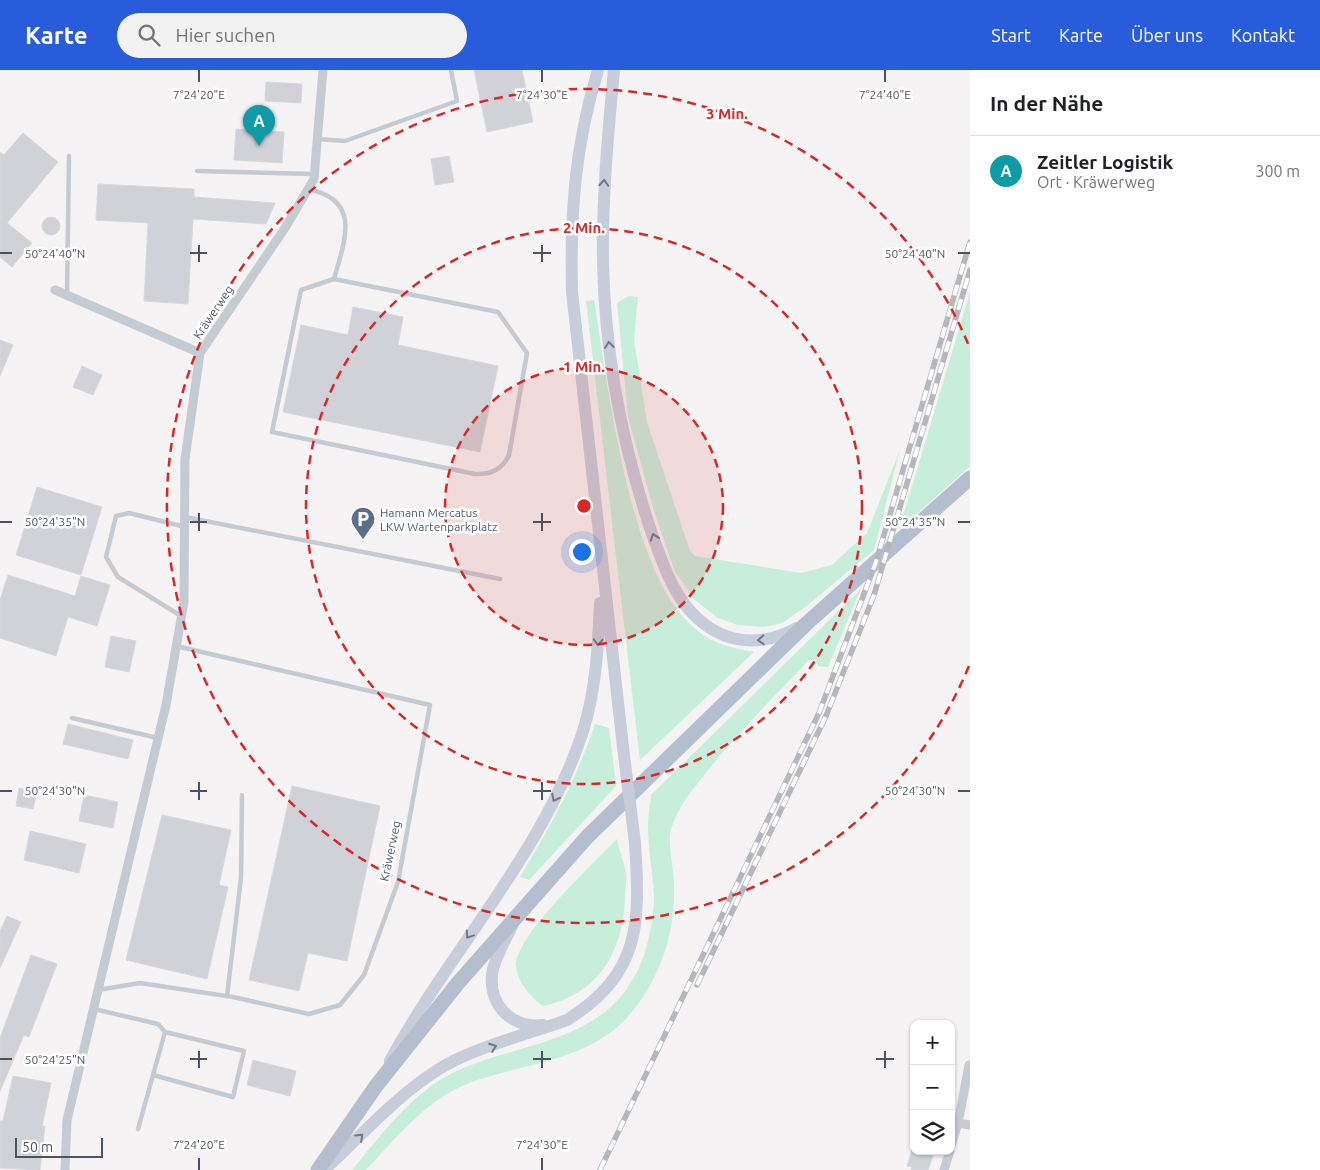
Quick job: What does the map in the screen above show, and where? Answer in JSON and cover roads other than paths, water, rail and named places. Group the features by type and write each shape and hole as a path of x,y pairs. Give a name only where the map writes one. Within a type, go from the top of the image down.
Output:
{"main road":[{"path":"324,1170 403,1097 437,1070 469,1055 567,1020 581,1012 610,984 631,947 638,903 634,843 576,329 572,257 576,166 588,102 598,70"},
{"path":"614,70 603,221 607,326 613,377 629,454 658,549 670,578 685,605 702,622 714,630 739,640 767,640 781,637 806,624"},
{"path":"318,1170 376,1086 458,983 587,837 806,624 970,478"},
{"path":"376,1086 414,1017 530,843 550,807 574,756 590,702 596,672 601,558"},
{"path":"519,913 495,963 492,981 494,1000 507,1016 524,1025 535,1026 567,1020"}],"street":[{"name":"Kräwerweg","path":"65,1170 67,1120 158,738 182,616 184,602 185,458 200,353 285,228 308,190 314,174 323,70"},
{"path":"55,290 200,353"},
{"path":"955,1133 969,1065"},
{"path":"958,1123 970,1125"},
{"path":"944,1170 949,1155"}],"lane":[{"path":"317,139 345,140 457,101 451,70"},
{"path":"67,295 69,156"},
{"path":"197,172 314,174"},
{"path":"308,190 331,196 342,208 346,220 343,247 334,279"},
{"path":"334,279 498,312 527,353 509,455 505,463 491,473 475,474 272,432 301,290 334,279"},
{"path":"182,616 118,576 106,557 116,516 129,513 185,527"},
{"path":"185,517 500,579"},
{"name":"Kräwerweg","path":"98,990 140,983 227,996 309,1014 340,1005 364,975 398,882 430,705 176,646"},
{"path":"72,718 158,738"},
{"path":"227,996 241,878 242,796"},
{"path":"94,1009 158,1024 165,1032 244,1051 233,1097 153,1075"},
{"path":"138,1129 165,1032"}],"railway":[{"path":"600,1170 819,713 876,562 970,242"},
{"path":"697,985 826,716 874,595 970,270"}],"place":[{"name":"Zeitler Logistik","path":"259,146"},
{"name":"Hamann Mercatus LKW Wartenparkplatz","path":"363,540"}]}
